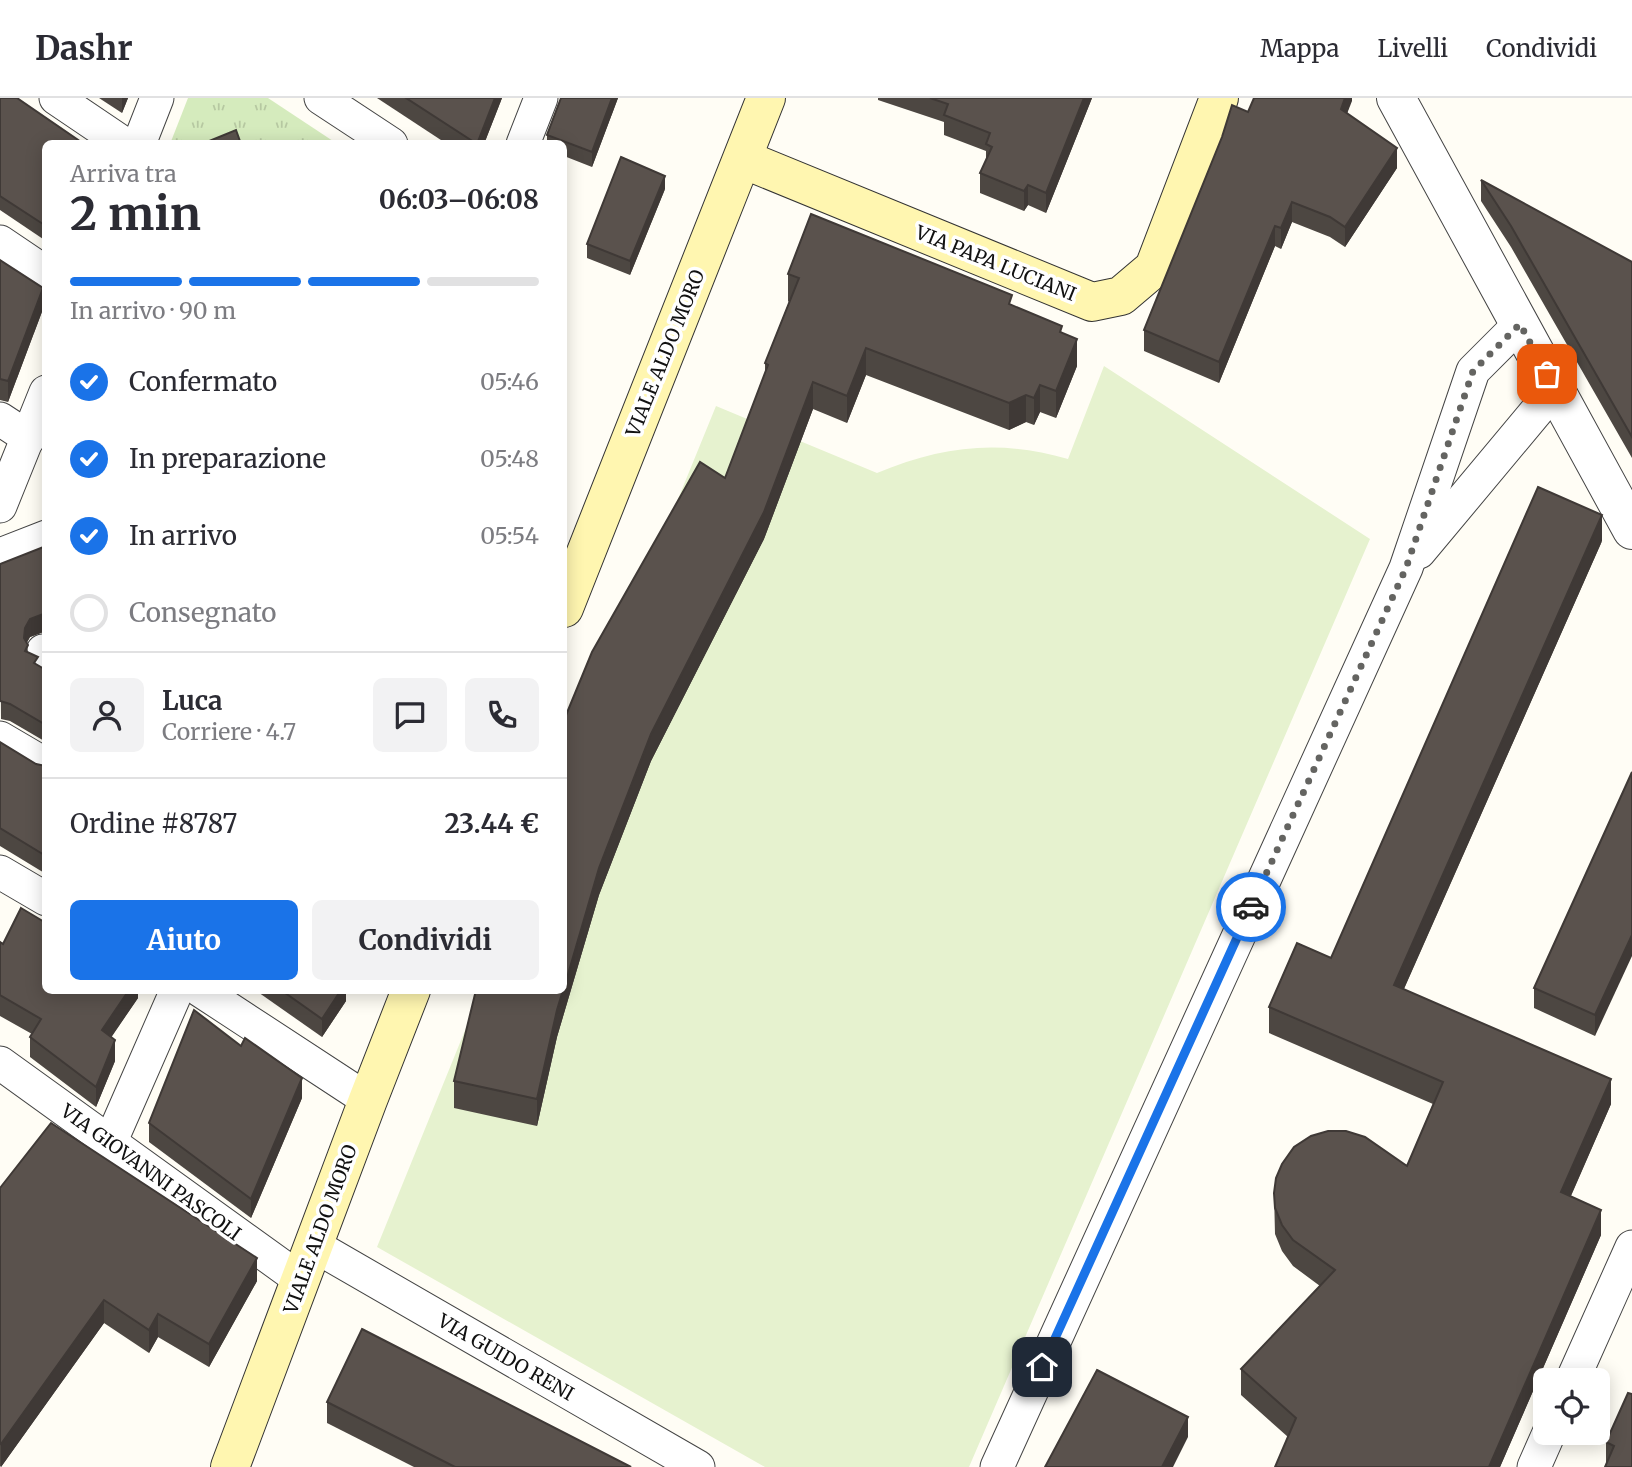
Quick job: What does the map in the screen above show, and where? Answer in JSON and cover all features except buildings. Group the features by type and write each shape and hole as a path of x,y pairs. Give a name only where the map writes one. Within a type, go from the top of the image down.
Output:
{"main road":[{"name":"VIALE ALDO MORO","path":"567,600 766,98"},
{"name":"VIA PAPA LUCIANI","path":"743,159 1092,302 1121,296 1154,268 1219,98"},
{"name":"VIALE ALDO MORO","path":"230,1467 409,994"}],"street":[{"path":"57,98 118,140"},
{"path":"141,140 157,98"},
{"path":"321,98 385,140"},
{"path":"525,140 541,98"},
{"path":"1396,98 1632,530"},
{"path":"0,242 42,270"},
{"path":"997,1467 1406,568 1473,371 1520,324"},
{"path":"1406,568 1555,389"},
{"path":"0,506 36,428 42,406"},
{"path":"0,419 36,428"},
{"path":"0,555 42,539"},
{"path":"0,738 42,763"},
{"path":"0,872 42,897"},
{"path":"110,1143 175,994"},
{"path":"206,994 368,1100"},
{"name":"VIA GIOVANNI PASCOLI","path":"0,1063 110,1143 308,1263"},
{"path":"1578,1368 1632,1247"},
{"name":"VIA GUIDO RENI","path":"308,1263 693,1466"},
{"path":"1534,1467 1544,1445"}],"green space":[{"path":"188,98 268,98 331,140 172,140"},
{"path":"1104,366 1370,539 969,1467 765,1467 377,1247 480,994 567,994 567,974 640,592 716,406 877,473 925,457 971,448 1018,449 1068,459"}],"way so far":[{"path":"1251,907 1406,568 1473,371 1520,324 1547,374"}],"route":[{"path":"1042,1367 1251,907"}]}
